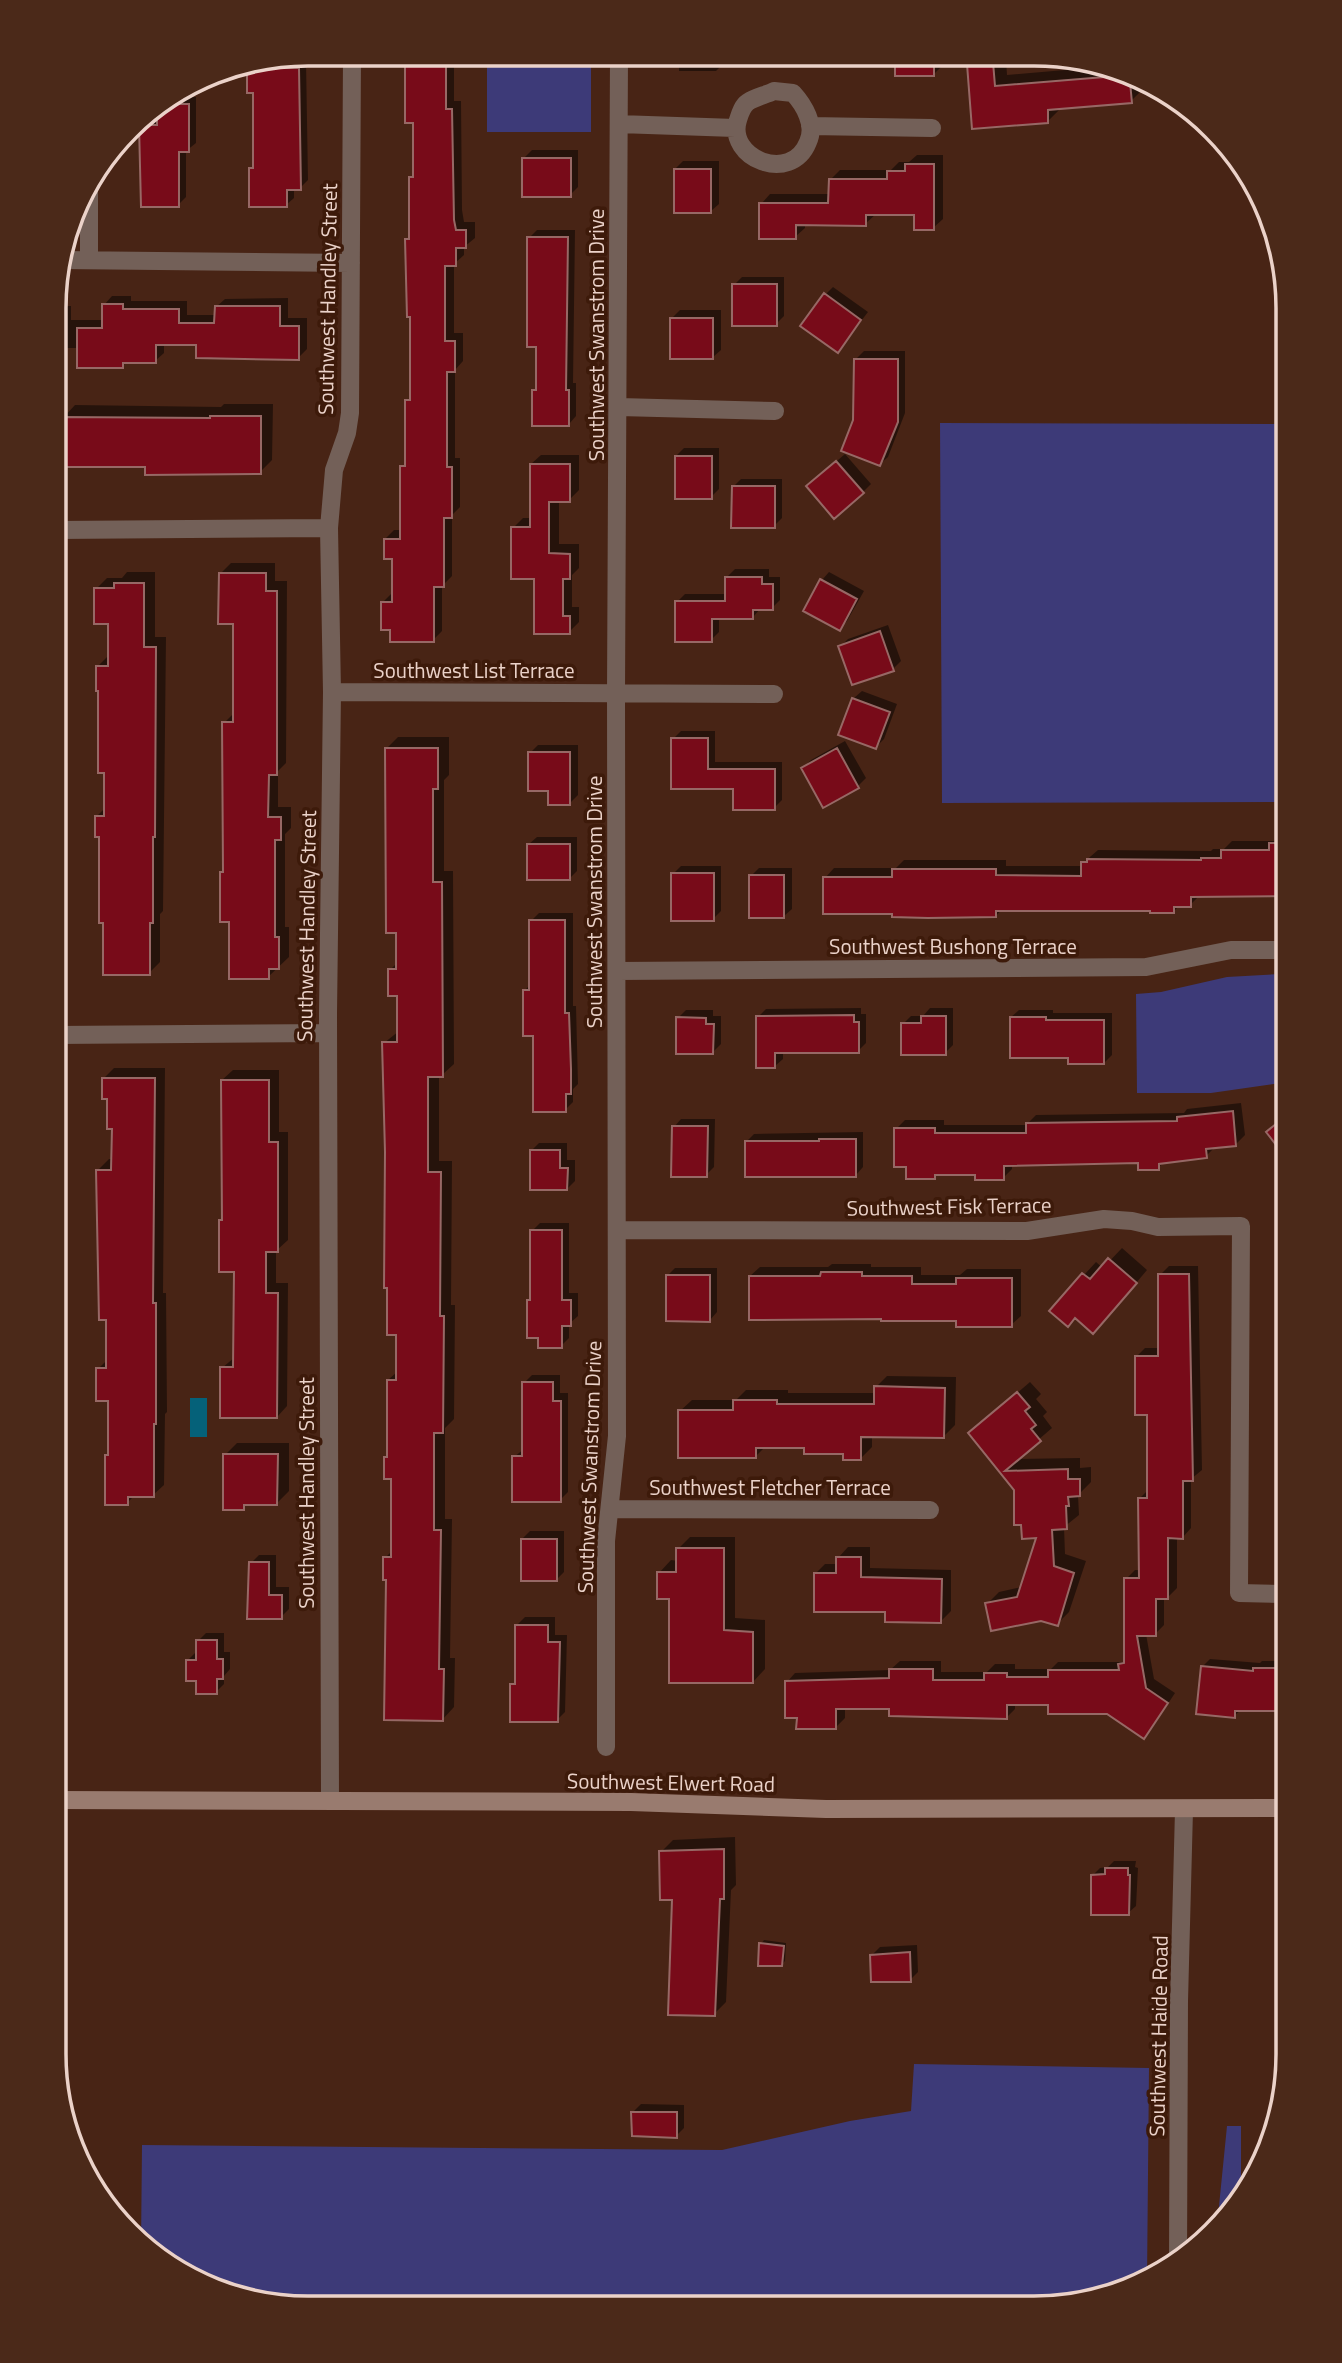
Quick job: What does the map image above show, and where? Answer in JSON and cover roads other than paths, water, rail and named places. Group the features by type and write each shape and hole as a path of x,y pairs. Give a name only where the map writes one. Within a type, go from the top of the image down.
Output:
{"main road":[{"name":"Southwest Elwert Road","path":"66,1800 631,1802 826,1809 1275,1808"}],"street":[{"name":"Southwest Handley Street","path":"330,1801 328,1033 332,692 329,528 334,470 347,433 350,413 352,67"},
{"name":"Southwest Swanstrom Drive","path":"606,1747 606,1541 617,1436 619,1230 616,693 619,67"},
{"path":"774,91 793,93 804,105 810,139 804,151 795,159 765,164 751,157 736,128 740,112 748,102 774,91"},
{"path":"619,124 736,128"},
{"path":"810,127 932,128"},
{"path":"89,208 89,260"},
{"path":"72,260 351,262"},
{"path":"619,407 775,411"},
{"path":"66,530 329,528"},
{"name":"Southwest List Terrace","path":"332,692 774,694"},
{"name":"Southwest Bushong Terrace","path":"617,971 1146,967 1231,950 1276,950"},
{"path":"66,1035 328,1033"},
{"name":"Southwest Fisk Terrace","path":"619,1230 1027,1231 1104,1219 1132,1221 1158,1227 1241,1226 1239,1593 1275,1594"},
{"name":"Southwest Fletcher Terrace","path":"610,1509 930,1510"},
{"name":"Southwest Haide Road","path":"1178,2248 1179,2001 1184,1810"}],"water":[{"path":"190,1398 207,1398 207,1437 190,1437"}]}
